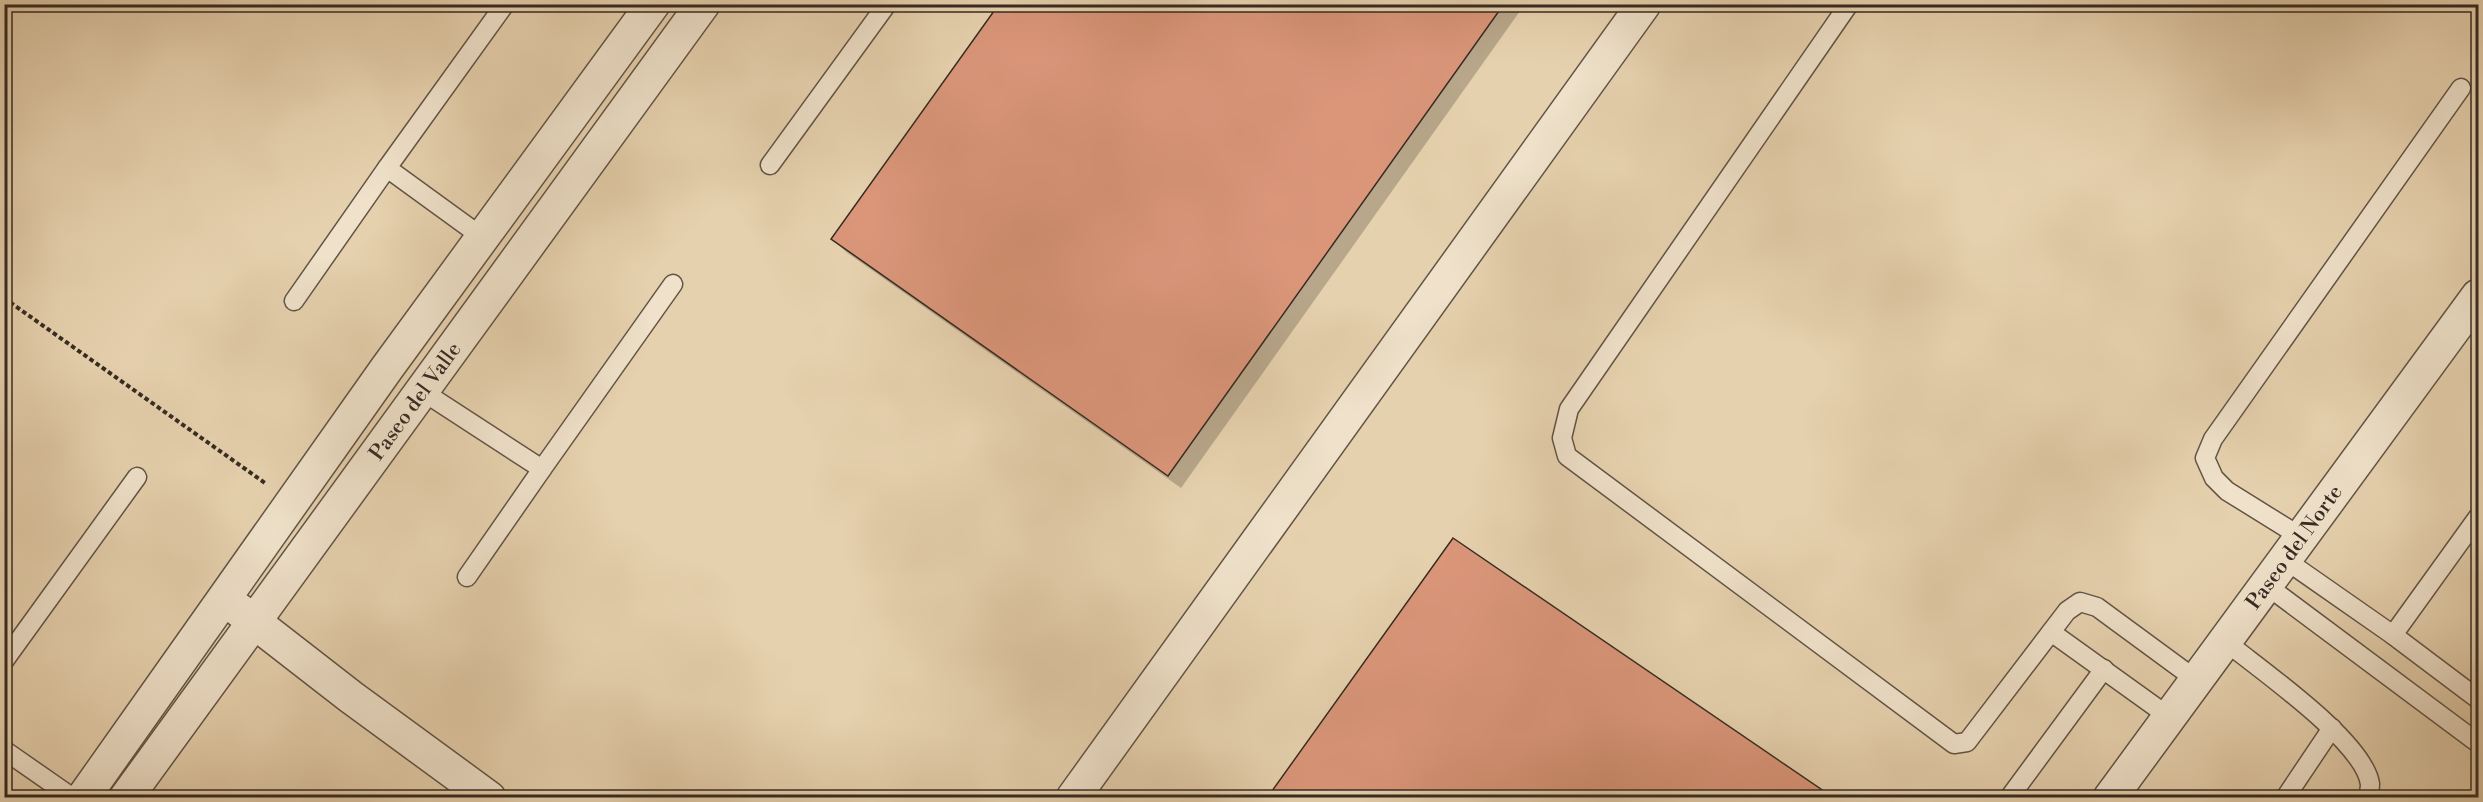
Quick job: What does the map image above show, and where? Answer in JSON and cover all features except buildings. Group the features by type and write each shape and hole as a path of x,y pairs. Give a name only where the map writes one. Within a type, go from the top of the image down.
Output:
{"street":[{"name":"Paseo del Valle","path":"82,798 482,237 653,4"},
{"name":"Paseo del Valle","path":"126,798 703,4"},
{"path":"1073,798 1644,4"},
{"name":"Paseo del Norte","path":"2110,798 2195,679 2478,296"},
{"path":"224,599 351,697 489,798"}],"lane":[{"path":"294,301 505,4"},
{"path":"770,165 887,4"},
{"path":"1849,4 1569,408 1562,438 1567,456 1954,744 1967,742 2067,611 2080,602 2097,608 2195,679"},
{"path":"2461,88 2213,439 2205,458 2214,478 2284,560 2478,743"},
{"path":"387,168 482,237"},
{"path":"467,577 673,284"},
{"path":"422,391 542,469"},
{"path":"4,661 137,477"},
{"path":"2393,635 2478,517"},
{"path":"2284,560 2393,635 2478,699"},
{"path":"2051,632 2168,716"},
{"path":"2225,641 2332,728 2355,753 2370,783 2368,798"},
{"path":"2009,798 2104,669"},
{"path":"2286,798 2332,728"},
{"path":"4,750 73,798"}],"path":[{"path":"4,298 292,502"}]}
